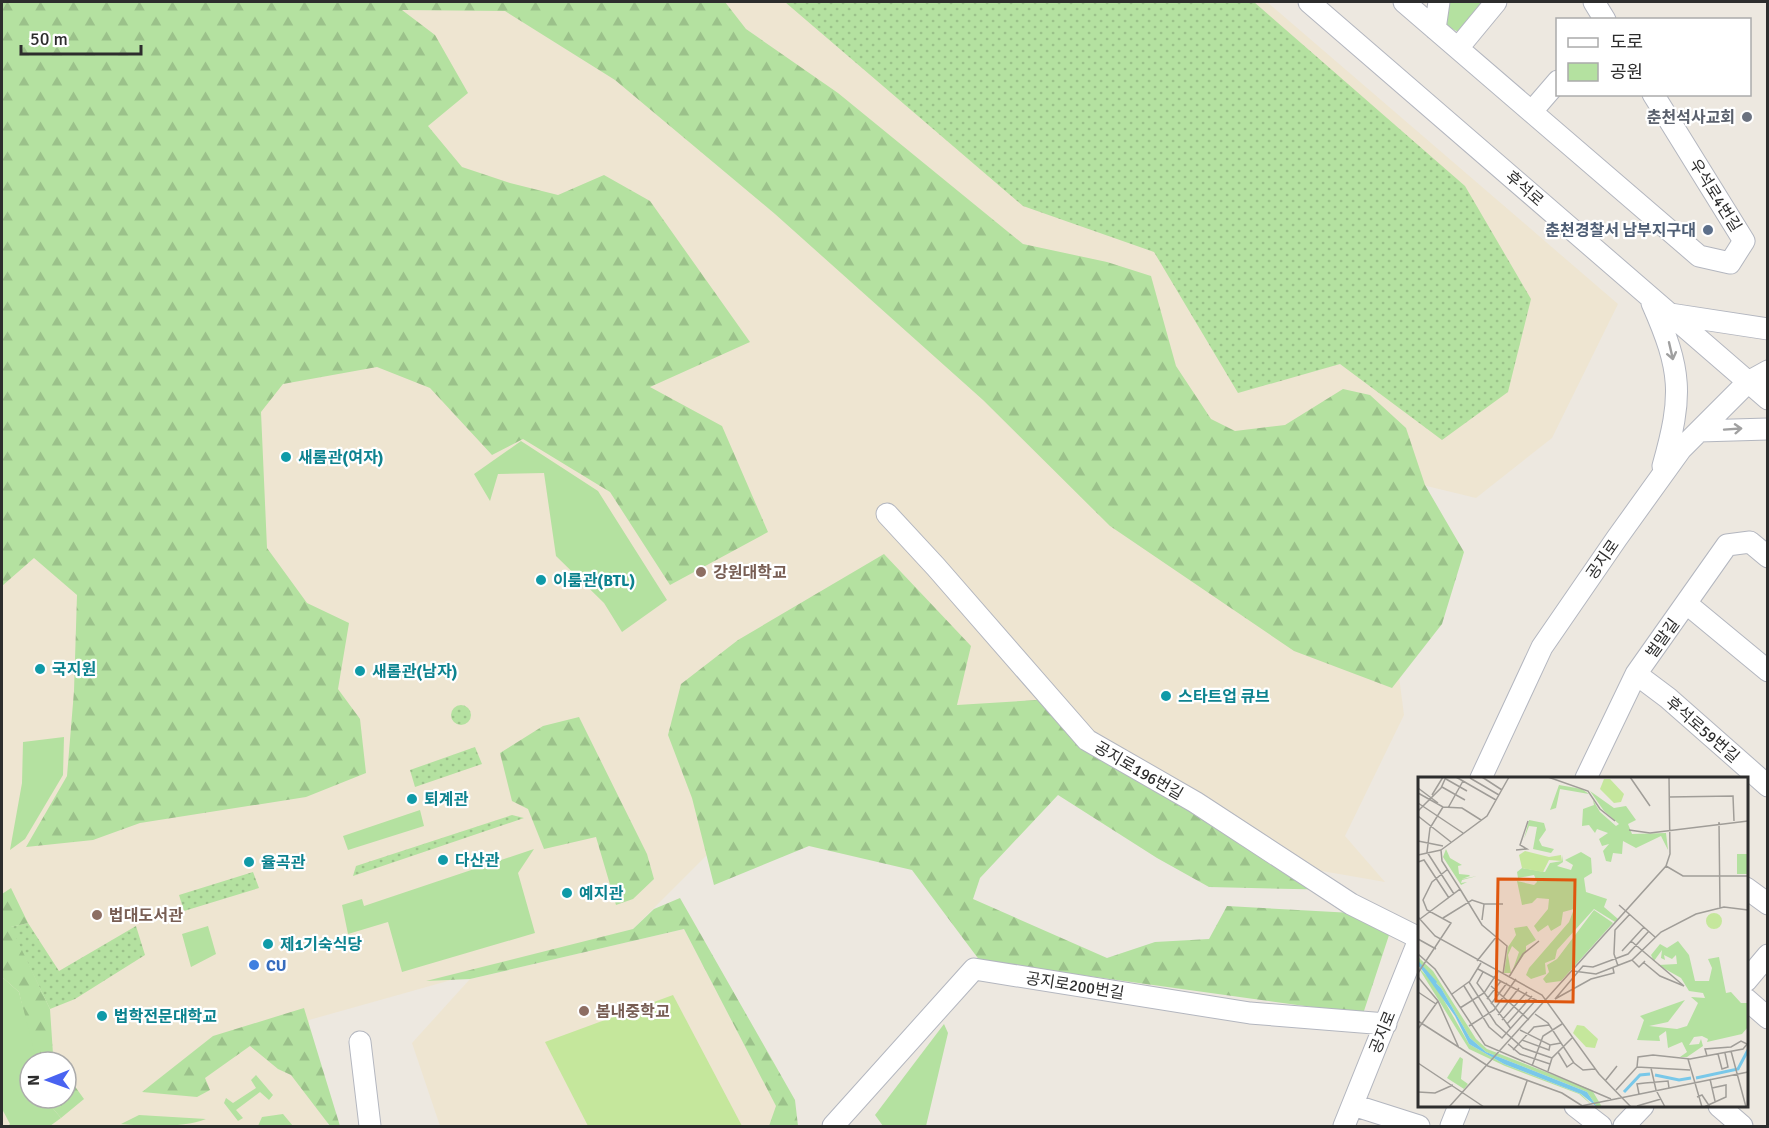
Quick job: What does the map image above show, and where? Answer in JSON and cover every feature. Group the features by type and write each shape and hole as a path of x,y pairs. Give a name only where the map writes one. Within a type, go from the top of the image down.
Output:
{"street":[{"name":"우석로4번길","path":"1404,2 1533,110 1699,256 1730,263 1744,241 1654,96"},
{"path":"1435,29 1439,2"},
{"path":"1458,48 1496,2"},
{"path":"1594,2 1604,18"},
{"name":"후석로","path":"1318,5 1767,399"},
{"path":"1533,110 1556,82"},
{"path":"1650,297 1670,343 1678,405 1659,479"},
{"path":"1669,314 1767,329"},
{"name":"공지로","path":"1481,777 1542,647 1659,479 1681,449 1748,382 1767,371"},
{"path":"1699,431 1767,429"},
{"name":"공지로196번길","path":"887,514 1086,740 1195,802 1351,904 1418,938"},
{"name":"벌말길","path":"1586,777 1636,674 1727,545 1750,542 1767,557"},
{"path":"1687,604 1767,671"},
{"name":"후석로59번길","path":"1636,674 1668,698 1767,786"},
{"path":"1748,890 1767,904"},
{"name":"공지로","path":"1344,1126 1418,941"},
{"path":"1748,978 1767,954"},
{"name":"공지로200번길","path":"835,1126 974,969 1250,1013 1386,1024"},
{"path":"1748,1001 1767,1018"},
{"path":"360,1042 370,1126"},
{"path":"1353,1105 1419,1126"},
{"path":"1451,1126 1459,1107"},
{"path":"1576,1107 1601,1126"},
{"path":"1624,1126 1642,1107"},
{"path":"1720,1107 1742,1126"}],"shaded area":[{"name":"강원대학교","path":"2,2 1267,2 1618,304 1552,438 1476,498 1406,481 1395,646 1404,715 1345,836 1385,882 1241,857 992,751 711,851 633,929 309,1020 310,1064 328,1126 2,1126"},
{"name":"봄내중학교","path":"684,929 777,1107 769,1126 440,1126 412,1043 470,979"}],"green space":[{"path":"2,2 725,2 746,29 838,93 1023,244 1107,262 1151,276 1176,366 1211,419 1235,431 1285,425 1343,389 1370,395 1406,428 1425,485 1464,552 1442,624 1392,688 1294,651 1110,526 983,400 775,214 615,80 505,11 402,10 435,35 468,93 428,126 462,167 510,183 558,195 604,175 650,201 750,342 650,387 722,426 768,532 670,585 610,492 523,439 492,455 430,388 377,367 283,384 261,412 267,548 307,603 349,623 338,689 360,719 366,773 306,797 140,823 93,840 26,847 67,776 74,691 77,595 34,558 2,586"},
{"path":"785,2 1254,2 1465,186 1531,299 1508,392 1442,440 1340,364 1238,393 1154,252 1023,206"},
{"path":"1449,2 1489,2 1463,34 1446,26"},
{"path":"521,441 598,491 667,600 622,632 604,603 556,556 544,473 498,474 490,501 474,474"},
{"path":"884,554 971,646 957,705 1053,699 1090,732 1342,890 1209,887 1157,858 1058,795 980,878 973,899 1107,958 1155,942 1209,939 1227,906 1371,914 1393,923 1363,1014 980,961 912,870 809,846 714,885 692,798 668,735 681,684 738,640"},
{"path":"457,705 465,705 471,711 471,719 465,725 457,725 451,719 451,711"},
{"path":"579,717 647,854 654,879 633,899 616,905 596,837 544,849 528,809 512,801 500,753 543,726"},
{"path":"64,737 63,775 25,839 10,850 22,783 23,742"},
{"path":"475,747 482,764 415,787 410,770"},
{"path":"420,810 424,826 348,850 343,836"},
{"path":"512,815 524,818 353,876 356,866"},
{"path":"534,849 518,873 535,933 402,972 388,922 348,934 342,905 362,899 364,906"},
{"path":"253,872 259,888 184,911 179,895"},
{"path":"11,888 28,923 11,927 50,1009 53,1050 32,1050 19,992 2,977 2,894"},
{"path":"680,898 795,1100 798,1126 769,1126 776,1106 684,929 470,979 426,981 633,929 654,909"},
{"path":"28,923 59,971 136,926 145,955 75,999 50,1009 10,927"},
{"path":"208,926 216,954 191,967 182,934"},
{"path":"2,977 19,992 34,1050 18,1050 18,1110 54,1110 61,1118 50,1126 8,1126 10,1124 2,1109"},
{"path":"673,995 742,1126 588,1126 545,1042"},
{"path":"304,1008 340,1126 330,1126 291,1075 278,1069 250,1046 205,1078 210,1090 197,1097 142,1092 213,1036"},
{"path":"944,1024 948,1033 926,1126 883,1126 875,1115"},
{"path":"256,1075 273,1095 269,1100 260,1092 236,1110 243,1118 238,1121 224,1103 226,1098 233,1103 256,1088 251,1080"},
{"path":"78,1091 84,1099 78,1104"},
{"path":"54,1110 71,1110 61,1118"},
{"path":"283,1114 293,1126 258,1126 262,1117"},
{"path":"139,1115 206,1119 176,1125 121,1124"}],"place":[{"name":"춘천석사교회","path":"1747,117"},
{"name":"춘천경찰서 남부지구대","path":"1708,230"},
{"name":"새롬관(여자)","path":"286,457"},
{"name":"강원대학교","path":"701,572"},
{"name":"이룸관(BTL)","path":"541,580"},
{"name":"국지원","path":"40,669"},
{"name":"새롬관(남자)","path":"360,671"},
{"name":"스타트업 큐브","path":"1166,696"},
{"name":"퇴계관","path":"412,799"},
{"name":"다산관","path":"443,860"},
{"name":"율곡관","path":"249,862"},
{"name":"예지관","path":"567,893"},
{"name":"법대도서관","path":"97,915"},
{"name":"제1기숙식당","path":"268,944"},
{"name":"CU","path":"254,965"},
{"name":"봄내중학교","path":"584,1011"},
{"name":"법학전문대학교","path":"102,1016"}]}
